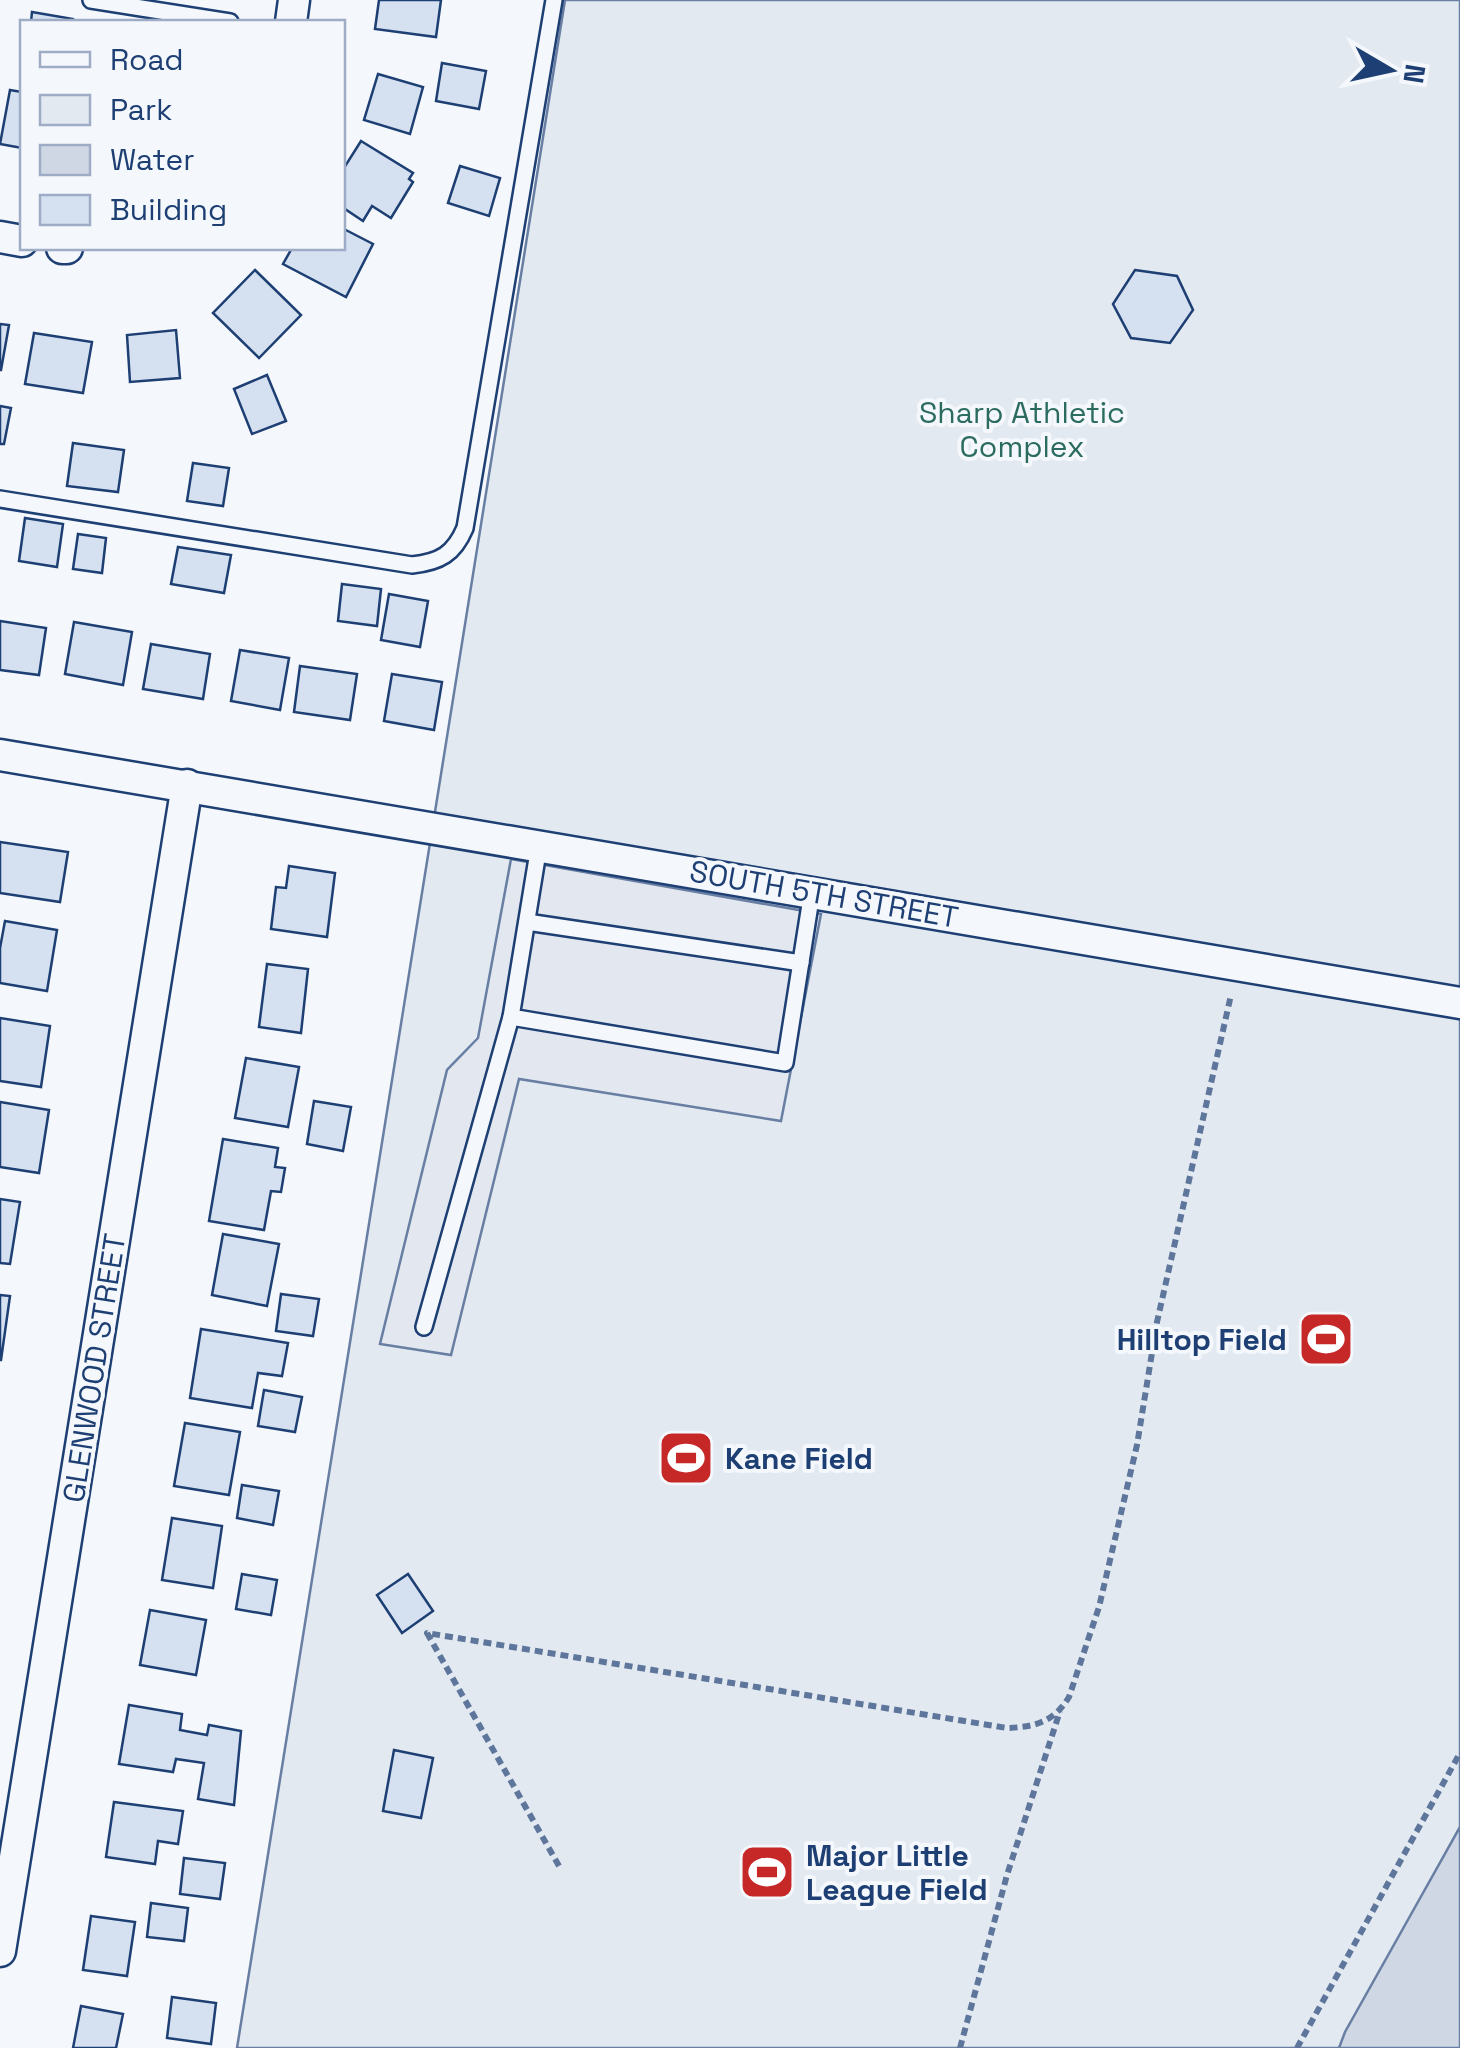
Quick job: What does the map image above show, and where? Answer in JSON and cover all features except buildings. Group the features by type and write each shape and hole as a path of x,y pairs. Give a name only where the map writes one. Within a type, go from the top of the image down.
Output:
{"street":[{"name":"SOUTH 5TH STREET","path":"0,755 1460,1002"},
{"name":"GLENWOOD STREET","path":"0,1951 187,786"}],"lane":[{"path":"91,0 217,20"},
{"path":"0,500 412,565 435,562 456,548 465,528 554,0"},
{"path":"424,1327 512,1018 539,846"},
{"path":"512,1018 784,1064 812,892"},
{"path":"526,922 800,963"}],"path":[{"path":"960,2048 1002,1893 1099,1606 1136,1445 1157,1322 1238,964"},
{"path":"559,1866 427,1633 1007,1728 1036,1726 1061,1710"},
{"path":"1297,2048 1460,1753"}],"green space":[{"name":"Sharp Athletic Complex","path":"565,0 1460,0 1460,1827 1339,2048 237,2048"}],"shaded area":[{"path":"511,859 821,914 781,1121 519,1079 451,1355 380,1344 447,1070 478,1038"}],"water":[{"path":"1460,1827 1460,2048 1339,2048 1345,2032"}],"place":[{"name":"Hilltop Field","path":"1326,1339"},
{"name":"Kane Field","path":"686,1458"},
{"name":"Major Little League Field","path":"767,1872"}]}
